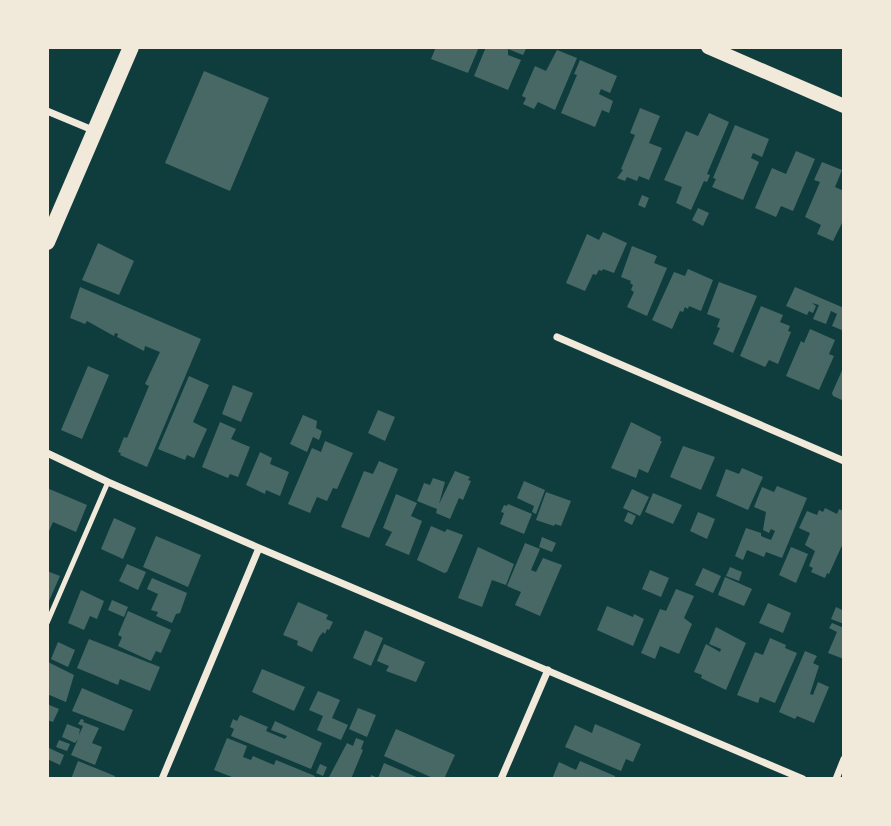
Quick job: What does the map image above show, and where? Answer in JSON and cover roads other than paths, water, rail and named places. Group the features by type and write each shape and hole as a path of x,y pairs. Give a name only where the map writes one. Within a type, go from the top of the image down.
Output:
{"main road":[{"path":"47,242 131,47"},
{"path":"708,47 844,106"}],"street":[{"path":"47,111 96,131"},
{"path":"557,337 844,461"},
{"path":"47,453 259,548 803,779"},
{"path":"162,779 259,548"},
{"path":"501,779 548,670"},
{"path":"836,779 844,759"}],"lane":[{"path":"47,623 108,482"}]}
